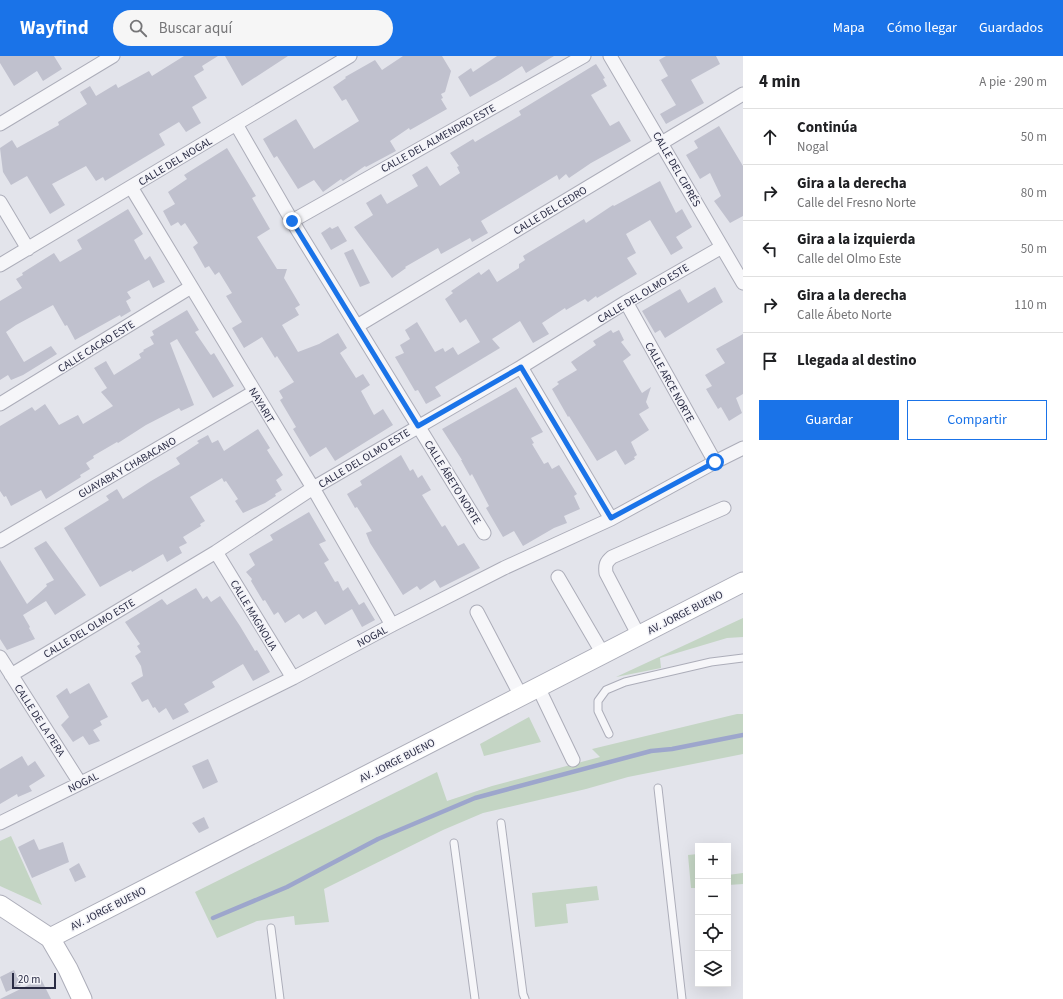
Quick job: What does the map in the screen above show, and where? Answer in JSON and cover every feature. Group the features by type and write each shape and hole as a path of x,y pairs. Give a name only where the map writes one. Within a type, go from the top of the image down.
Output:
{"street":[{"path":"0,124 113,56"},
{"name":"CALLE DEL NOGAL","path":"0,265 236,124 334,60 350,56"},
{"name":"CALLE DEL ALMENDRO ESTE","path":"292,221 584,56"},
{"name":"CALLE DEL CIPRÉS","path":"610,56 743,282"},
{"name":"CALLE DEL CEDRO","path":"357,326 743,94"},
{"name":"CALLE ÁBETO NORTE","path":"236,124 292,221 484,533"},
{"name":"NAYARIT","path":"131,187 313,488 392,625"},
{"path":"0,202 28,248"},
{"name":"CALLE DEL OLMO ESTE","path":"11,675 216,552 313,488 521,367 626,302 722,247"},
{"name":"CALLE CACAO ESTE","path":"0,404 191,287"},
{"name":"CALLE ARCE NORTE","path":"626,302 715,462"},
{"path":"521,367 611,518"},
{"name":"GUAYABA Y CHABACANO","path":"0,541 254,392"},
{"name":"NOGAL","path":"0,823 293,678 392,625 504,568 611,518 743,448"},
{"path":"640,636 606,573 605,566 607,561 612,557 724,508"},
{"name":"CALLE MAGNOLIA","path":"216,552 293,678"},
{"path":"558,577 603,654"},
{"name":"AV. JORGE BUENO","path":"50,938 743,582"},
{"path":"478,612 521,696"},
{"name":"CALLE DE LA PERA","path":"0,657 80,783"},
{"path":"538,687 573,760"},
{"path":"0,905 50,938 68,969 82,999"}],"lane":[{"path":"609,734 598,711 598,701 606,690 625,682 711,662 743,658"},
{"path":"658,788 682,999"},
{"path":"501,823 523,994 525,999"},
{"path":"454,843 475,999"},
{"path":"271,928 280,999"}],"green space":[{"path":"743,618 743,637 727,638 660,658 661,668 616,677"},
{"path":"737,714 743,714 743,754 628,777 586,789 483,813 443,830 324,889 329,922 295,925 294,916 257,921 217,938 195,892 437,772 447,801 492,786 600,757 592,749"},
{"path":"529,717 541,742 484,756 480,744"},
{"path":"11,836 42,905 0,886 0,841"},
{"path":"695,854 695,888 691,888 688,855"},
{"path":"743,873 743,884 731,885 731,875"},
{"path":"597,886 599,900 566,904 568,923 535,927 532,893"}],"building":[{"path":"0,56 54,56 62,69 43,81 37,71 14,86 0,63"},
{"path":"184,56 218,56 202,66 204,70 194,76 207,98 192,107 201,123 186,132 179,122 159,134 165,145 105,181 103,177 96,181 86,166 52,184 65,205 50,214 27,176 11,185 3,172 0,148 12,140 17,148 59,125 58,122 87,104 80,92 90,86 96,96 116,84 118,88 149,71 152,76"},
{"path":"225,56 288,56 242,86"},
{"path":"403,56 442,56 451,71 445,92 441,94 443,98 441,99 447,109 410,130 409,128 390,141 396,151 366,167 365,166 343,181 341,179 323,192 314,180 298,189 277,156 274,158 263,139 296,119 314,149 359,121 346,99 342,101 333,87 346,78 345,77 375,60 382,70"},
{"path":"497,56 554,56 526,73 522,66 470,97 458,77 471,68 473,72"},
{"path":"666,56 716,56 720,64 691,80 704,103 666,124 660,114 676,105 661,80 668,76 659,60"},
{"path":"596,64 605,78 603,79 607,86 591,95 610,126 619,121 631,141 591,163 569,178 566,174 559,180 557,175 481,221 488,233 472,242 470,238 441,254 438,248 405,267 406,268 392,278 354,227 373,215 366,203 381,194 387,204 418,186 412,175 427,166 440,186 460,173 457,167 459,166 450,153 473,139 475,142 521,115 519,111"},
{"path":"719,126 743,166 743,216 730,223 714,201 721,196 710,173 700,179 686,155 698,148 694,141"},
{"path":"227,148 256,196 252,198 270,229 257,237 277,269 287,269 284,278 300,305 295,308 299,315 282,325 298,352 319,344 338,333 347,348 340,353 356,378 363,374 370,385 361,391 374,415 383,409 393,425 335,461 326,447 310,457 293,429 296,427 280,400 283,398 279,391 294,382 277,356 275,358 262,337 244,348 232,328 242,322 226,296 232,293 219,272 215,275 209,266 205,268 193,247 198,243 185,223 181,226 178,222 171,226 163,211 175,204 168,192 187,179 184,175"},
{"path":"660,181 676,213 682,209 692,227 676,237 683,248 671,255 650,220 626,234 636,253 627,258 637,274 597,298 596,296 588,302 585,299 566,310 565,308 542,323 549,334 533,343 520,321 492,339 500,348 435,387 441,396 426,404 418,390 415,391 395,357 404,353 400,345 410,339 405,330 417,322 435,352 443,348 445,352 453,347 458,355 480,342 466,319 460,323 445,299 453,293 451,291 479,272 481,275 489,269 497,282 519,268 519,264 525,260 523,256 584,219 586,223 613,205 614,206"},
{"path":"128,209 143,234 134,240 145,260 150,256 165,282 153,288 149,280 127,292 131,298 126,301 131,311 121,317 120,315 75,340 67,325 65,326 53,305 16,325 6,332 24,362 51,346 57,354 23,375 11,380 8,375 0,380 0,301 22,288 16,279 23,275 22,273 54,253 60,262 82,249 77,240"},
{"path":"338,226 347,241 331,250 321,233 330,227 332,229"},
{"path":"353,249 370,283 360,287 344,253"},
{"path":"715,287 723,302 665,338 660,330 655,333 642,311 680,289 688,303"},
{"path":"187,310 199,330 195,332 210,354 211,355 214,353 234,386 213,398 177,339 170,343 194,405 181,411 179,408 146,425 118,443 117,442 93,456 94,458 86,463 90,469 80,475 81,477 46,499 41,490 11,506 6,496 4,497 0,491 0,426 32,407 35,411 45,404 59,425 78,415 83,424 113,406 101,392 107,388 94,368 106,361 114,375 141,358 139,354 154,344 150,337 154,335 152,331"},
{"path":"611,330 613,333 619,330 624,340 621,342 631,355 623,361 642,393 651,387 646,402 649,408 639,414 649,430 631,442 637,455 634,457 635,459 625,465 616,450 597,461 569,416 568,417 552,389 559,384 557,382 577,370 571,362 596,345 593,341"},
{"path":"743,334 743,394 736,398 742,413 729,421 721,407 718,409 706,389 712,386 705,375 725,363 716,349"},
{"path":"516,387 543,432 531,438 534,443 532,444 544,464 548,462 552,469 559,465 577,494 574,496 580,509 564,516 567,523 554,528 523,546 514,531 503,537 486,508 489,506 472,474 470,476 462,460 442,429"},
{"path":"258,429 270,448 267,450 283,475 276,480 282,490 275,494 276,496 243,513 235,501 238,499 226,481 224,482 222,478 190,497 205,521 200,524 201,526 183,537 187,543 179,547 182,553 167,562 163,554 132,572 131,570 100,587 64,528 109,500 106,496 117,489 123,499 180,464 176,458 199,443 197,441 208,435 212,443 218,440 224,451"},
{"path":"401,455 410,471 413,469 418,478 422,475 431,490 422,495 442,527 445,525 458,546 464,543 480,568 440,588 435,580 420,590 417,586 403,595 370,543 366,533 372,531 357,507 355,508 347,494 362,485 360,481"},
{"path":"309,512 326,541 319,544 329,560 324,563 335,582 338,581 343,591 348,587 359,605 364,602 375,620 362,627 352,609 325,625 316,611 303,619 299,614 285,623 278,612 274,615 265,600 263,601 251,581 252,579 246,572 255,565 249,554 273,540 270,535"},
{"path":"46,541 86,595 55,615 46,601 23,615 35,639 7,650 0,639 0,560 27,604 47,586 46,584 54,580 34,548"},
{"path":"196,588 203,599 207,596 211,602 220,596 255,651 257,650 270,672 253,681 243,664 212,682 215,687 184,704 189,712 173,720 166,708 159,713 155,707 153,708 148,699 142,702 131,683 143,676 141,666 135,656 141,652 137,646 140,644 125,622 162,599 167,605"},
{"path":"89,683 108,717 100,721 102,725 93,730 100,741 89,745 83,736 73,742 61,725 69,717 56,696 67,688 70,694"},
{"path":"22,756 28,766 35,761 45,776 29,786 32,791 18,797 17,794 0,804 0,769"},
{"path":"208,759 218,782 203,789 192,766"},
{"path":"204,817 209,828 199,833 192,823"},
{"path":"34,839 39,850 63,842 69,862 32,878 18,847"},
{"path":"79,863 86,877 75,882 69,869"},
{"path":"14,970 21,985 6,992 0,977"},
{"path":"41,979 51,999 0,999"}],"waterway":[{"path":"213,918 287,887 378,839 475,798 651,751 672,749 743,735"}],"route":[{"path":"292,221 418,426 521,367 611,518 715,462"}]}
